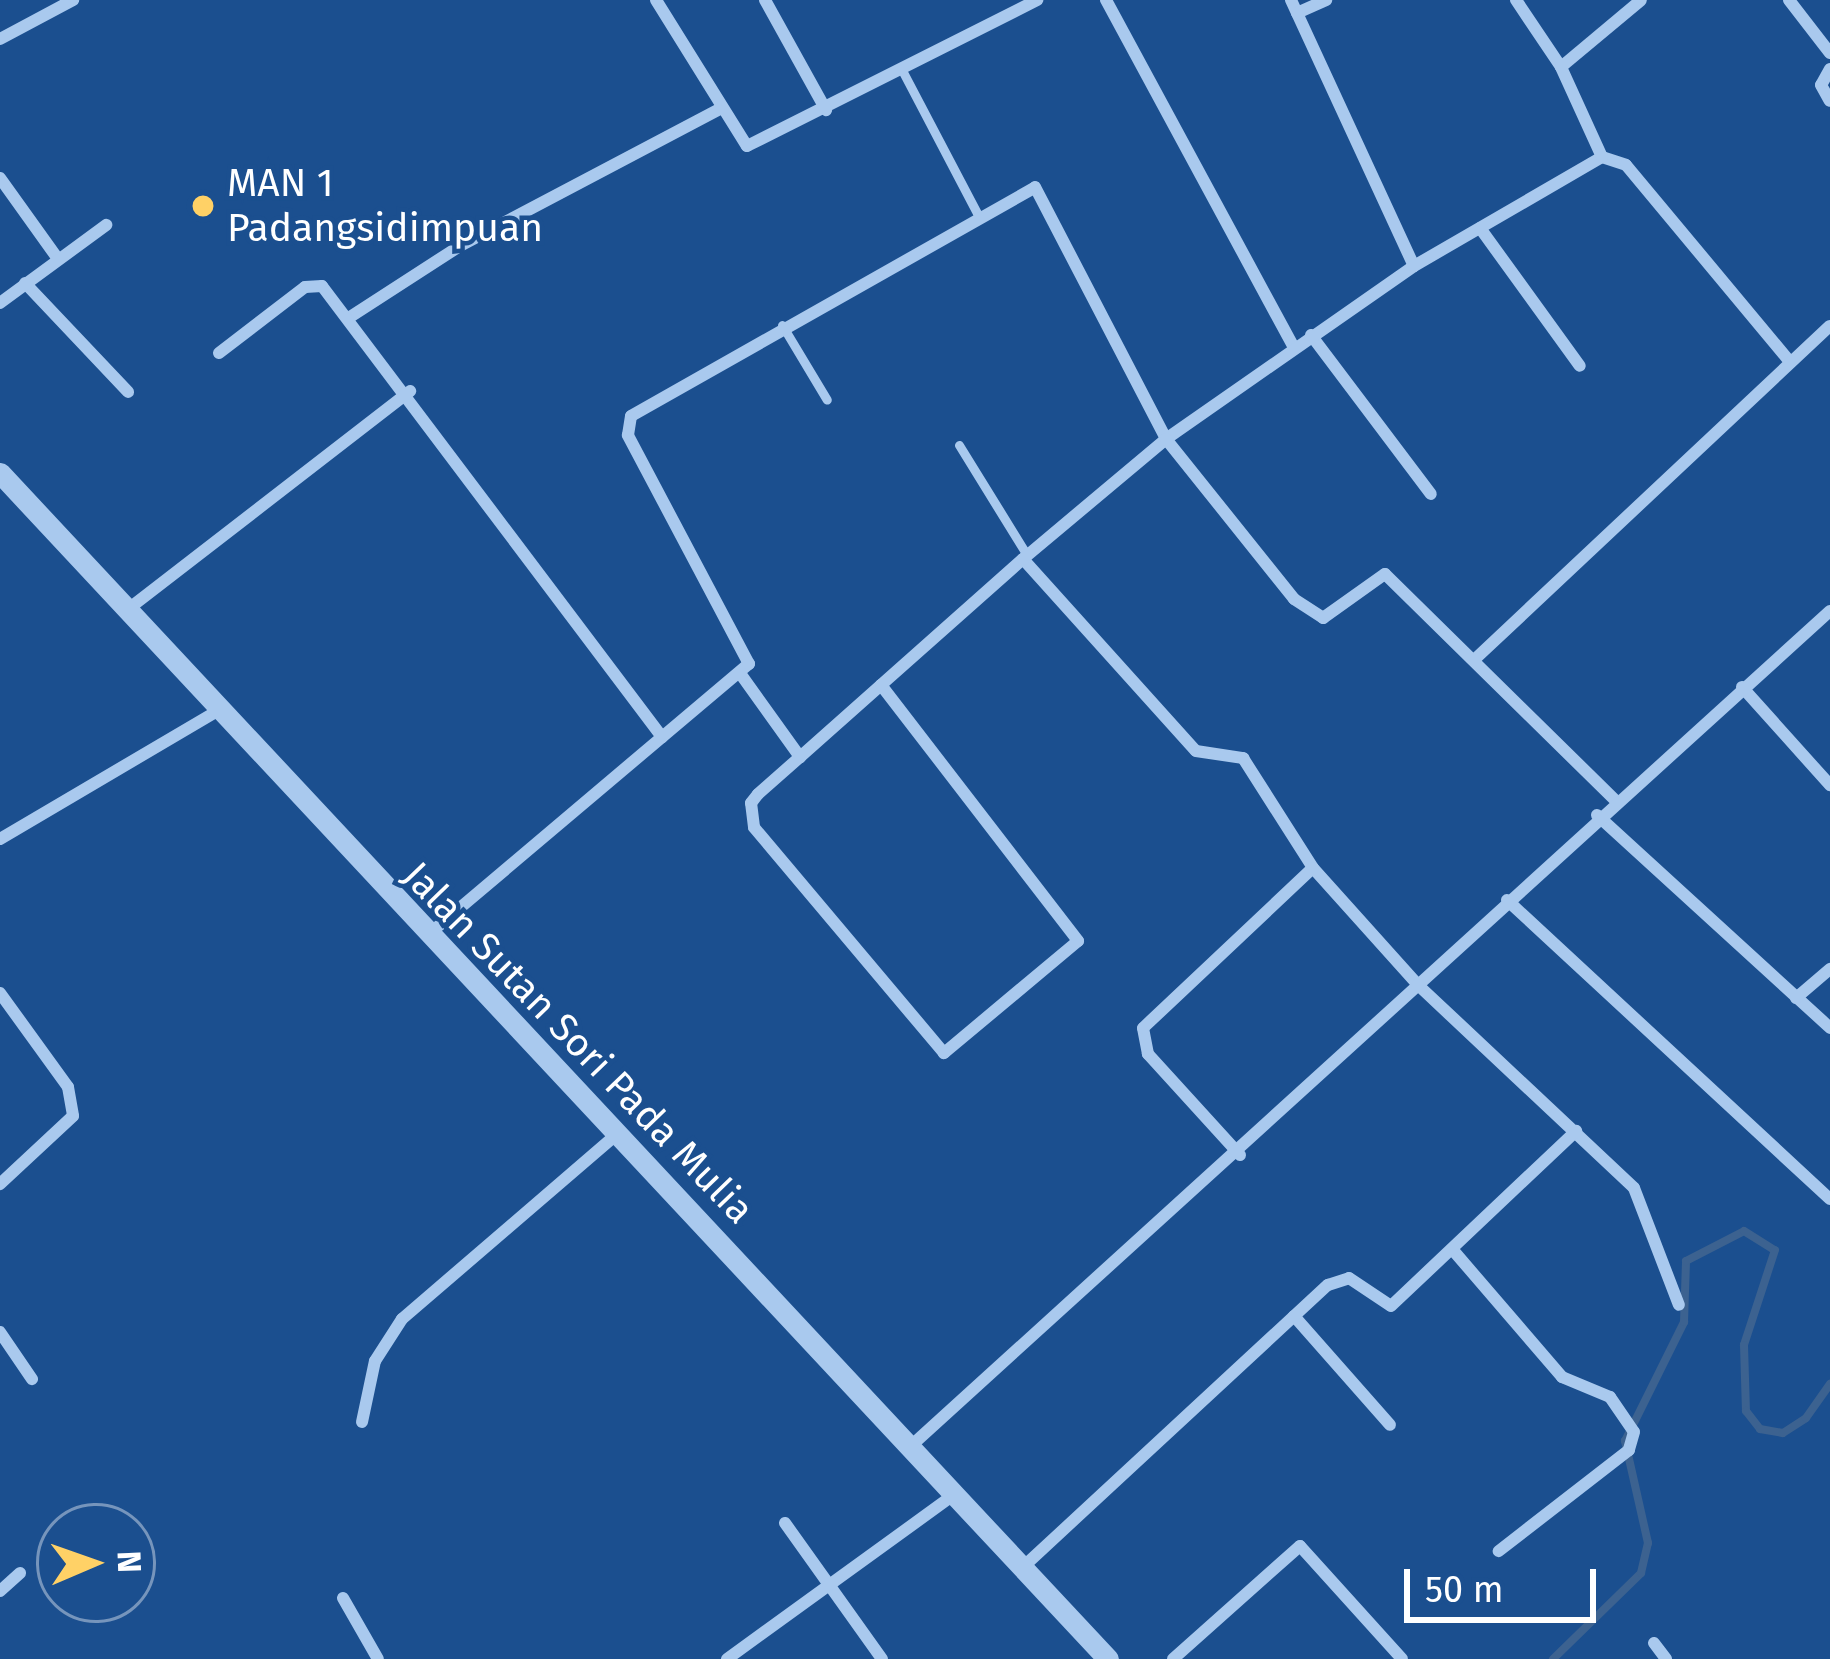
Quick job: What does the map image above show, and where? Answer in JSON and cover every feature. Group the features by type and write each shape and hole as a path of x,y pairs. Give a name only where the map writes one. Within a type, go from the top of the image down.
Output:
{"street":[{"path":"0,39 73,0"},
{"path":"656,0 718,110 747,146 1037,0"},
{"path":"765,0 826,110"},
{"path":"1106,0 1293,346"},
{"path":"1326,0 1294,6 1414,266"},
{"path":"1516,0 1561,68 1601,157 1626,165 1787,358"},
{"path":"1561,68 1641,0"},
{"path":"1789,0 1830,53"},
{"path":"1830,69 1821,85 1830,101"},
{"path":"350,317 476,236 718,110"},
{"path":"881,685 1078,941 950,1051 931,1048 749,818 800,757 881,685 1025,557 1166,440 1293,346 1414,266 1601,157"},
{"path":"0,178 58,259"},
{"path":"424,938 662,737 742,676 748,651 626,426 782,325 1031,187 1043,193 1166,440 1307,613 1329,616 1382,573 1614,799"},
{"path":"0,303 106,225"},
{"path":"1480,228 1580,366"},
{"path":"25,284 128,392"},
{"path":"219,353 309,284 350,317 410,391 662,737"},
{"path":"1474,660 1787,358 1830,326"},
{"path":"1311,335 1432,494"},
{"path":"127,610 410,391"},
{"name":"Jalan Sutan Sori Pada Mulia","path":"0,473 424,938 618,1133 1108,1659"},
{"path":"1025,557 1196,751 1243,758 1313,868 1418,985 1641,1197 1679,1305"},
{"path":"912,1445 1240,1155 1614,799 1830,611"},
{"path":"742,676 800,757"},
{"path":"1742,687 1830,785"},
{"path":"0,839 219,710"},
{"path":"1597,815 1830,1028"},
{"path":"1240,1155 1148,1054 1143,1028 1313,868"},
{"path":"1507,900 1830,1199"},
{"path":"1796,998 1830,970"},
{"path":"0,993 68,1088 74,1116 0,1184"},
{"path":"1022,1568 1341,1277 1388,1308 1576,1131"},
{"path":"362,1422 375,1361 402,1319 618,1133"},
{"path":"1452,1250 1562,1377 1628,1417 1634,1437 1621,1456 1499,1551"},
{"path":"1294,1316 1390,1425"},
{"path":"0,1332 32,1379"},
{"path":"727,1659 955,1494"},
{"path":"785,1523 882,1659"},
{"path":"1173,1659 1300,1546 1402,1659"},
{"path":"0,1591 20,1573"},
{"path":"343,1598 378,1659"},
{"path":"1654,1643 1666,1659"}],"lane":[{"path":"903,71 978,215"},
{"path":"782,325 827,400"},
{"path":"959,445 1025,557"}],"waterway":[{"path":"1553,1659 1641,1573 1648,1543 1625,1441 1684,1322 1686,1261 1744,1231 1775,1250 1744,1345 1746,1411 1760,1429 1783,1433 1806,1418 1830,1384"}],"place":[{"name":"MAN 1 Padangsidimpuan","path":"203,206"}]}
